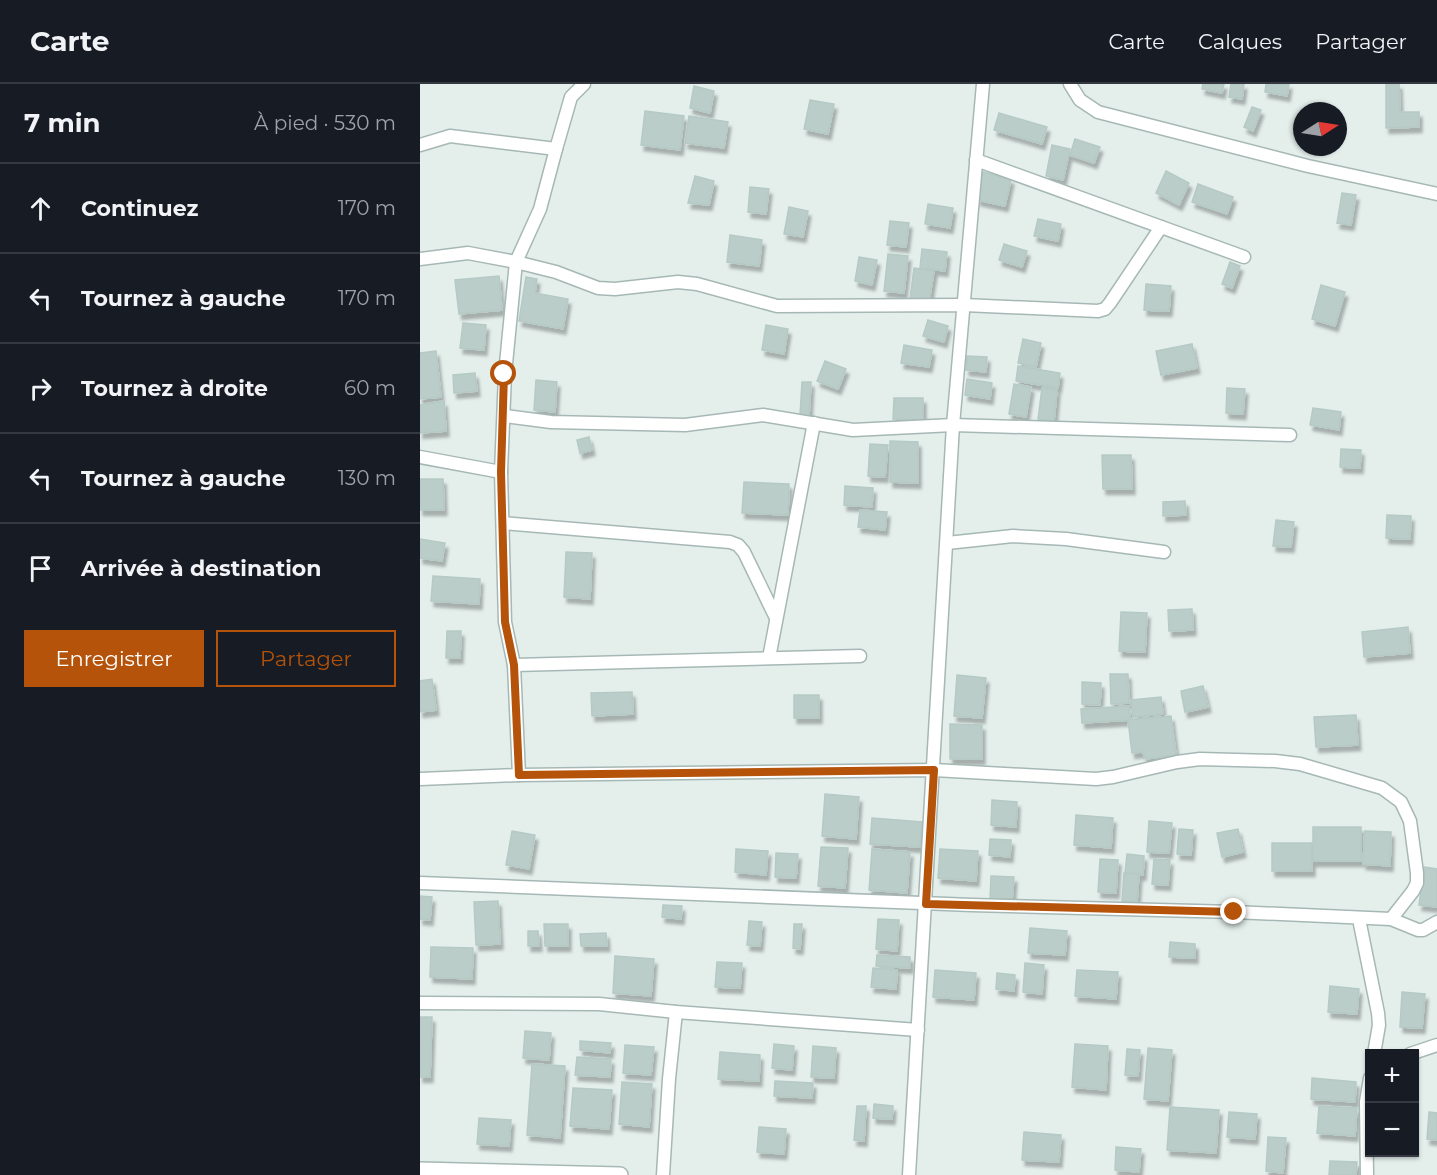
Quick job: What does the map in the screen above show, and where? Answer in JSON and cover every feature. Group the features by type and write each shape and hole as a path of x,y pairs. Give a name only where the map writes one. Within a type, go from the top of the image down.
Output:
{"street":[{"path":"519,775 514,665 505,622 501,472 505,416 504,374 516,261 540,209 570,97 584,84"},
{"path":"909,1175 953,425 983,84"},
{"path":"1070,84 1080,100 1098,112 1308,166 1437,194"},
{"path":"420,145 450,136 556,149"},
{"path":"976,160 1244,257"},
{"path":"420,259 468,253 516,261 556,272 598,288 615,290 678,282 696,284 777,306 964,305 1098,310 1105,309 1110,303 1161,227"},
{"path":"505,416 551,422 685,424 763,415 862,430 953,425 1290,435"},
{"path":"769,658 814,423"},
{"path":"420,457 501,472"},
{"path":"503,523 730,542 738,545 744,552 776,618"},
{"path":"946,543 1013,536 1066,539 1164,552"},
{"path":"514,665 860,656"},
{"path":"420,779 519,775 934,770 1096,779 1200,759 1300,764 1382,788 1401,802 1410,821 1418,873 1413,891 1391,920"},
{"path":"420,883 926,904 1234,912 1391,920 1423,930 1437,922"},
{"path":"1359,919 1378,1013 1379,1025 1375,1049"},
{"path":"420,1003 599,1004 918,1030"},
{"path":"663,1175 676,1012"},
{"path":"1419,1050 1437,1045"},
{"path":"1366,1103 1367,1175"},
{"path":"420,1170 620,1175"}],"building":[{"path":"1203,84 1224,84 1222,93 1202,89"},
{"path":"1231,84 1244,84 1242,99 1229,97"},
{"path":"1266,84 1289,84 1287,96 1265,92"},
{"path":"1386,84 1399,84 1400,112 1419,112 1419,127 1386,128"},
{"path":"694,86 714,91 710,113 690,108"},
{"path":"810,100 834,104 828,134 804,129"},
{"path":"1252,107 1261,110 1253,131 1244,127"},
{"path":"645,111 684,116 680,150 641,145"},
{"path":"999,113 1047,127 1042,144 994,130"},
{"path":"689,116 728,122 724,148 685,143"},
{"path":"1075,139 1100,147 1094,163 1070,155"},
{"path":"1052,145 1070,149 1063,180 1046,176"},
{"path":"1166,171 1189,183 1179,205 1156,193"},
{"path":"983,172 1011,179 1005,206 977,200"},
{"path":"695,176 714,181 709,205 688,203"},
{"path":"1198,184 1233,197 1227,214 1192,202"},
{"path":"750,187 769,189 766,214 748,212"},
{"path":"1342,193 1356,195 1351,225 1337,223"},
{"path":"928,204 953,208 950,228 925,224"},
{"path":"789,207 808,211 803,237 784,234"},
{"path":"1038,219 1061,224 1058,241 1034,236"},
{"path":"890,221 909,223 906,247 887,245"},
{"path":"730,235 762,240 759,266 727,262"},
{"path":"1004,244 1027,251 1022,267 999,260"},
{"path":"922,249 947,252 945,271 920,268"},
{"path":"888,254 908,256 904,293 884,291"},
{"path":"859,257 877,260 872,285 855,281"},
{"path":"1230,262 1240,266 1232,288 1222,284"},
{"path":"914,268 934,271 929,302 910,299"},
{"path":"499,276 502,310 459,314 455,280"},
{"path":"526,277 537,279 535,293 568,299 563,329 519,321"},
{"path":"1146,284 1171,286 1169,311 1144,310"},
{"path":"1321,285 1345,292 1335,326 1312,319"},
{"path":"928,320 948,326 944,342 923,336"},
{"path":"463,323 486,325 484,350 460,348"},
{"path":"766,325 788,329 784,354 762,350"},
{"path":"1023,339 1041,343 1036,367 1018,363"},
{"path":"1192,344 1197,368 1161,375 1156,351"},
{"path":"904,345 932,350 929,367 901,363"},
{"path":"436,351 441,397 420,399 420,353"},
{"path":"967,356 987,357 986,372 966,370"},
{"path":"825,361 846,369 838,389 817,381"},
{"path":"1018,366 1060,373 1058,388 1016,381"},
{"path":"475,373 477,391 454,393 453,375"},
{"path":"967,379 992,383 990,399 965,395"},
{"path":"536,380 557,382 555,412 534,410"},
{"path":"802,382 811,382 809,416 800,415"},
{"path":"1014,384 1031,387 1026,417 1009,414"},
{"path":"1042,388 1057,390 1054,421 1038,419"},
{"path":"1227,388 1245,389 1243,414 1226,413"},
{"path":"894,398 923,398 923,420 893,419"},
{"path":"444,401 446,431 420,433 420,405"},
{"path":"1313,408 1341,412 1339,430 1310,425"},
{"path":"589,437 592,450 580,453 577,440"},
{"path":"890,441 918,442 918,483 890,482"},
{"path":"870,444 888,445 885,477 868,476"},
{"path":"1341,449 1361,450 1360,468 1340,467"},
{"path":"1102,455 1131,455 1132,489 1103,489"},
{"path":"420,479 443,479 444,510 420,510"},
{"path":"744,482 789,484 788,515 742,513"},
{"path":"845,486 873,488 872,507 844,505"},
{"path":"1185,501 1186,515 1163,516 1163,502"},
{"path":"860,510 887,512 885,530 858,527"},
{"path":"1387,515 1411,516 1410,539 1386,538"},
{"path":"1276,520 1294,522 1291,547 1273,546"},
{"path":"420,539 445,543 442,561 420,558"},
{"path":"566,552 592,553 590,599 564,597"},
{"path":"433,576 480,579 479,604 431,601"},
{"path":"1192,609 1193,630 1169,631 1168,610"},
{"path":"1121,612 1147,613 1145,652 1119,651"},
{"path":"1408,627 1410,653 1364,657 1362,632"},
{"path":"447,631 461,631 460,658 446,658"},
{"path":"1110,674 1128,674 1129,703 1111,704"},
{"path":"957,675 986,678 982,718 954,716"},
{"path":"432,679 436,710 420,712 420,681"},
{"path":"1082,682 1101,683 1100,705 1082,704"},
{"path":"1203,686 1208,707 1185,712 1181,691"},
{"path":"632,692 633,714 592,716 591,693"},
{"path":"794,695 819,695 819,718 794,718"},
{"path":"1161,697 1163,714 1133,717 1131,700"},
{"path":"1129,706 1130,720 1082,723 1081,709"},
{"path":"1356,715 1358,745 1316,747 1314,717"},
{"path":"1171,716 1176,755 1146,759 1142,752 1132,753 1128,720"},
{"path":"950,724 982,725 982,759 950,759"},
{"path":"825,794 859,797 856,839 822,836"},
{"path":"992,800 1017,802 1016,827 991,825"},
{"path":"1076,815 1113,818 1111,848 1074,845"},
{"path":"872,818 922,822 920,847 870,844"},
{"path":"1149,821 1172,823 1169,853 1147,852"},
{"path":"1313,827 1361,827 1361,861 1313,861"},
{"path":"1179,829 1193,830 1191,855 1177,854"},
{"path":"1238,829 1243,852 1222,857 1217,833"},
{"path":"512,831 535,835 529,869 506,865"},
{"path":"1365,831 1391,832 1390,866 1363,864"},
{"path":"990,839 1011,840 1010,857 989,855"},
{"path":"1272,843 1312,843 1312,871 1272,871"},
{"path":"821,847 848,848 845,888 818,886"},
{"path":"736,849 768,851 766,875 735,872"},
{"path":"872,849 910,852 907,893 869,890"},
{"path":"940,849 978,851 976,881 938,878"},
{"path":"776,853 798,854 796,878 775,877"},
{"path":"1127,854 1144,856 1143,875 1125,873"},
{"path":"1100,859 1118,860 1116,893 1098,892"},
{"path":"1154,859 1170,860 1168,885 1152,884"},
{"path":"1424,867 1437,869 1437,907 1419,905"},
{"path":"1124,873 1139,874 1137,902 1122,901"},
{"path":"991,876 1014,877 1012,901 990,900"},
{"path":"420,896 432,897 430,920 420,919"},
{"path":"498,901 500,944 476,945 474,902"},
{"path":"663,905 682,906 681,919 662,917"},
{"path":"878,919 899,920 897,951 876,949"},
{"path":"749,921 762,922 760,946 747,945"},
{"path":"544,924 568,924 568,946 545,946"},
{"path":"794,924 802,924 800,949 793,948"},
{"path":"1030,928 1067,931 1065,955 1028,953"},
{"path":"528,931 538,931 539,946 528,946"},
{"path":"606,933 607,946 581,946 580,934"},
{"path":"1170,942 1195,944 1195,958 1169,957"},
{"path":"431,947 473,948 472,979 430,977"},
{"path":"877,955 910,957 910,968 876,966"},
{"path":"615,956 654,959 651,996 613,993"},
{"path":"717,962 742,963 740,988 715,987"},
{"path":"1025,963 1044,965 1042,994 1023,992"},
{"path":"873,968 897,970 896,989 871,987"},
{"path":"935,970 976,973 974,1000 933,997"},
{"path":"1077,970 1118,972 1116,999 1075,996"},
{"path":"997,973 1015,975 1014,991 996,989"},
{"path":"1330,986 1359,989 1357,1014 1328,1012"},
{"path":"1402,992 1425,994 1422,1028 1400,1027"},
{"path":"420,1017 432,1017 430,1077 420,1077"},
{"path":"525,1031 551,1033 549,1060 523,1058"},
{"path":"580,1041 611,1043 610,1053 580,1050"},
{"path":"774,1044 794,1046 792,1070 772,1068"},
{"path":"1075,1044 1108,1046 1106,1090 1072,1087"},
{"path":"625,1045 654,1047 651,1075 623,1073"},
{"path":"813,1046 836,1048 834,1078 811,1077"},
{"path":"1148,1048 1172,1050 1168,1101 1144,1099"},
{"path":"1127,1049 1140,1050 1138,1076 1125,1075"},
{"path":"720,1052 760,1055 759,1081 718,1079"},
{"path":"577,1057 611,1059 610,1077 575,1075"},
{"path":"532,1064 565,1066 560,1138 527,1135"},
{"path":"1312,1078 1356,1082 1355,1102 1311,1099"},
{"path":"775,1081 813,1083 812,1098 774,1096"},
{"path":"622,1082 652,1084 649,1127 619,1124"},
{"path":"573,1088 612,1090 609,1129 570,1126"},
{"path":"874,1104 893,1106 892,1119 873,1118"},
{"path":"857,1106 866,1106 864,1141 854,1140"},
{"path":"1319,1106 1357,1108 1355,1136 1317,1133"},
{"path":"1170,1107 1219,1110 1216,1153 1167,1150"},
{"path":"1229,1112 1257,1114 1255,1139 1227,1137"},
{"path":"1429,1112 1437,1113 1437,1140 1427,1139"},
{"path":"479,1118 511,1120 509,1146 477,1144"},
{"path":"759,1127 786,1129 784,1154 757,1152"},
{"path":"1024,1132 1061,1135 1059,1162 1022,1160"},
{"path":"1268,1137 1286,1138 1283,1173 1266,1171"},
{"path":"1116,1147 1141,1149 1139,1172 1115,1170"},
{"path":"1330,1161 1357,1162 1356,1175 1329,1175"}],"route":[{"path":"504,374 505,416 501,472 505,622 514,665 519,775 934,770 926,904 1234,912"}]}
